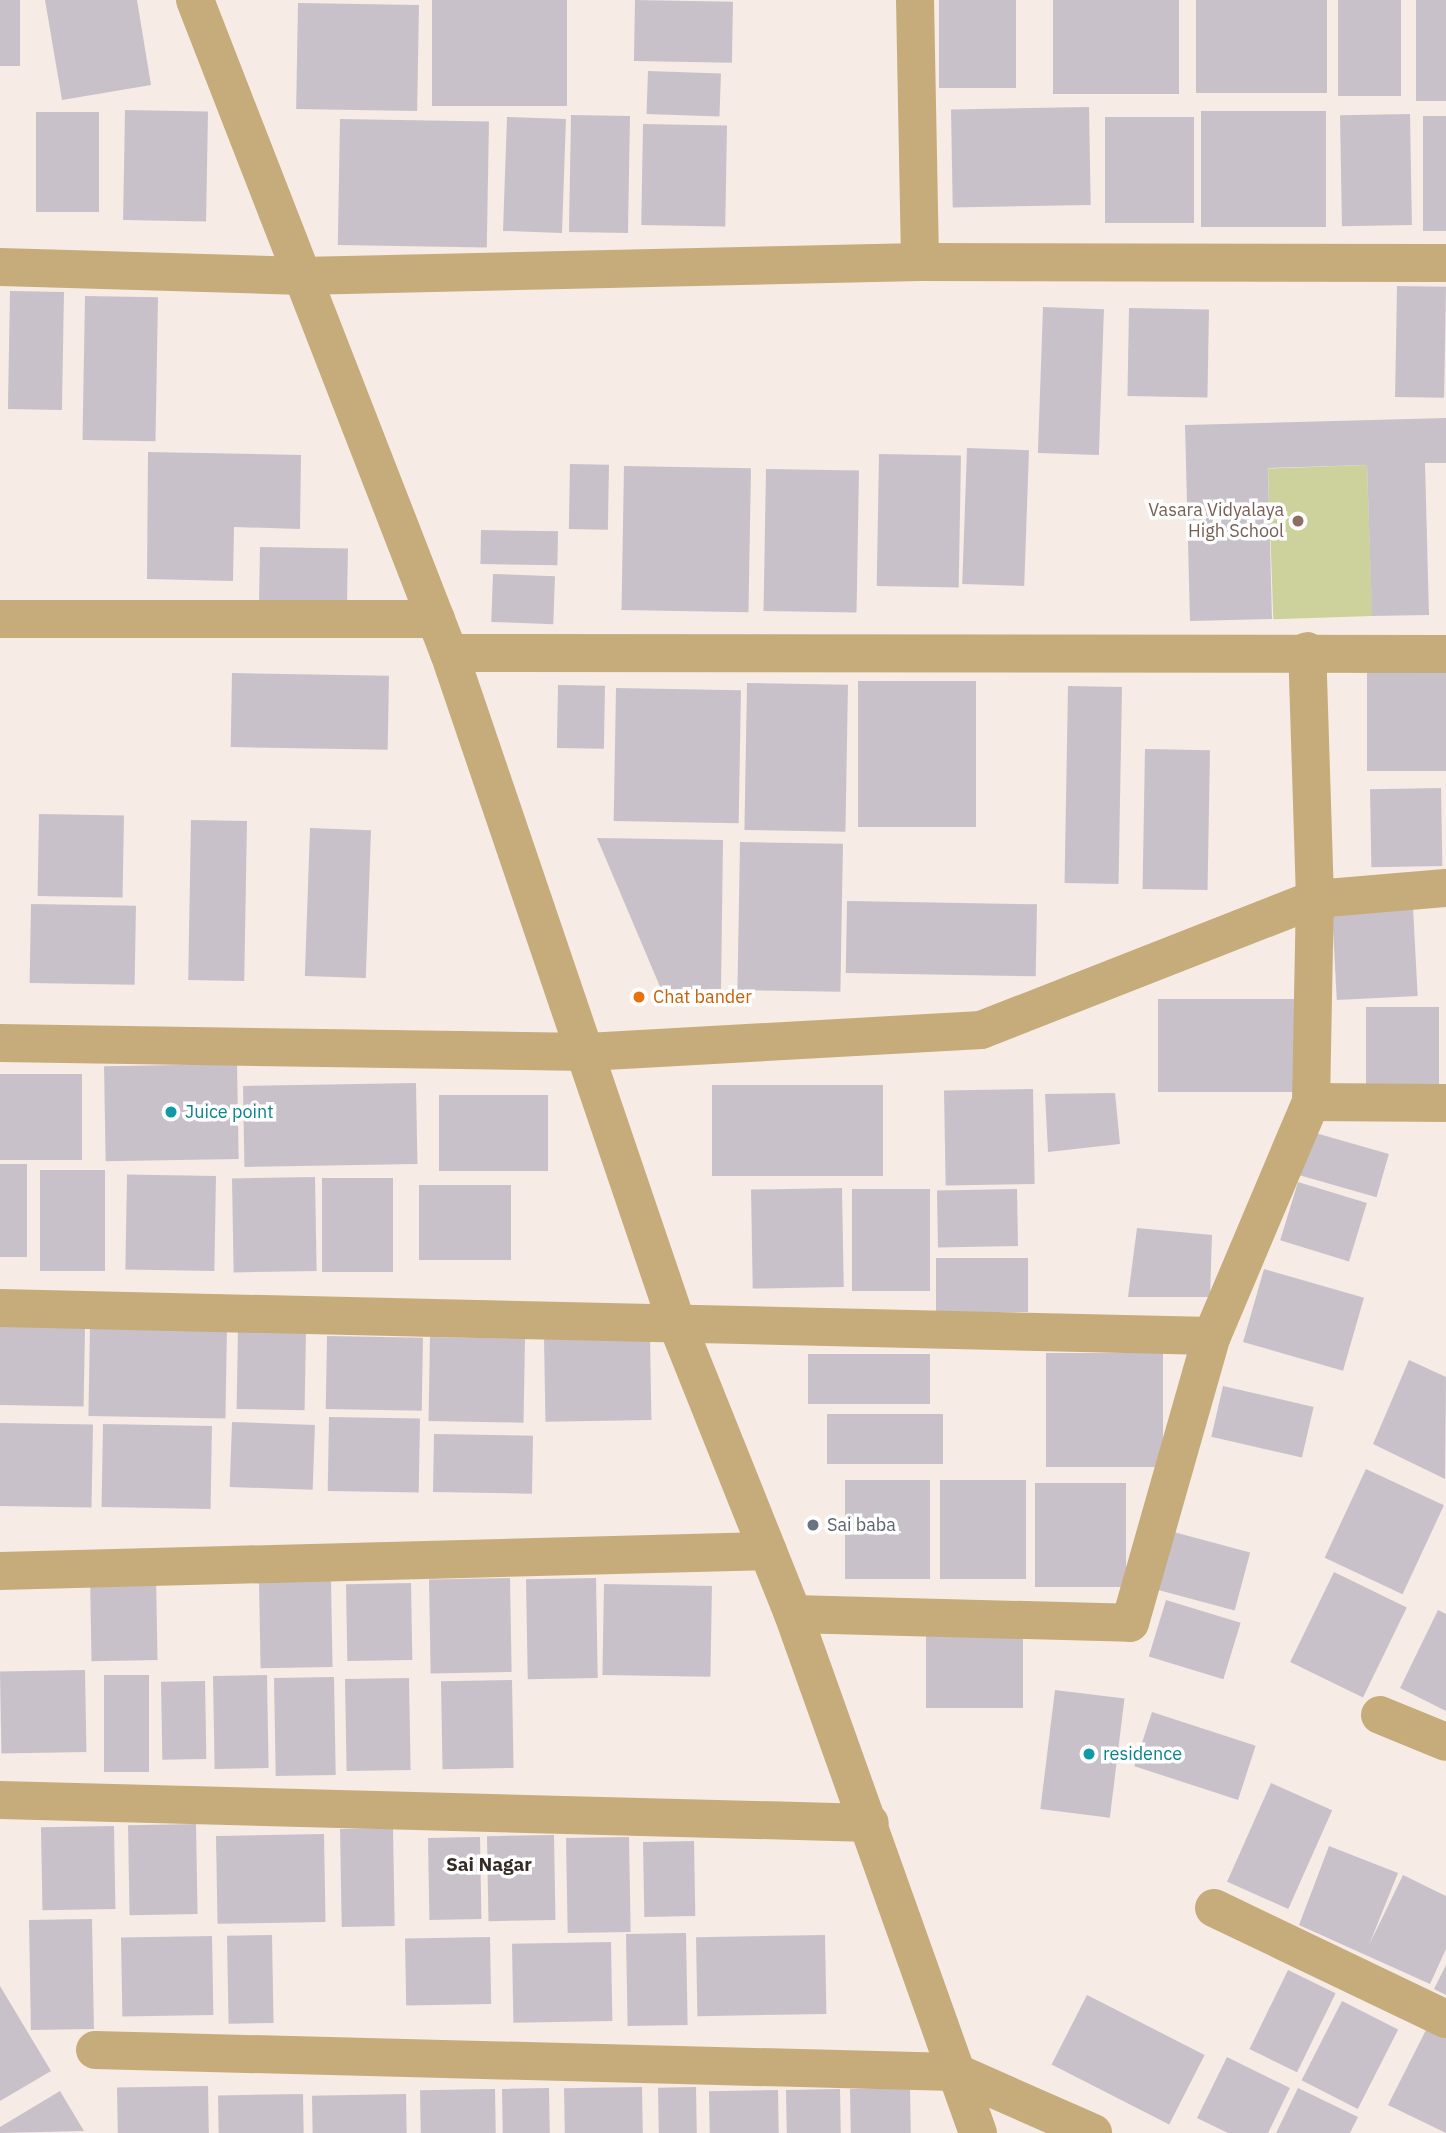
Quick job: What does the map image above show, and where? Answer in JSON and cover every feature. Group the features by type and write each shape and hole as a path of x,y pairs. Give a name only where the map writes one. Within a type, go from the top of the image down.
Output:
{"street":[{"path":"195,0 443,636 587,1052 677,1324 793,1614 870,1823 978,2133"},
{"path":"915,0 920,262"},
{"path":"0,267 301,276 920,262 1446,262"},
{"path":"0,619 443,636 1446,654"},
{"path":"793,1614 1130,1623 1212,1336 1311,1102 1315,899 1307,651"},
{"path":"0,1043 587,1052 981,1030 1315,899 1446,888"},
{"path":"1311,1102 1446,1103"},
{"path":"0,1308 1212,1336"},
{"path":"0,1571 768,1551"},
{"path":"1380,1716 1446,1742"},
{"path":"0,1800 870,1823"},
{"path":"1214,1908 1446,2019"},
{"path":"95,2050 955,2072 1093,2133"}],"green space":[{"path":"1367,465 1372,616 1273,619 1268,468"}],"building":[{"path":"0,0 20,0 20,66 0,66"},
{"path":"45,0 137,0 151,85 62,100"},
{"path":"432,0 567,0 567,106 432,106"},
{"path":"635,0 733,2 732,63 634,61"},
{"path":"939,0 1016,0 1016,88 939,88"},
{"path":"1053,0 1179,0 1179,94 1053,94"},
{"path":"1196,0 1327,0 1327,93 1196,93"},
{"path":"1338,0 1401,0 1401,96 1338,96"},
{"path":"1416,0 1446,0 1446,101 1416,101"},
{"path":"298,3 419,5 417,111 296,109"},
{"path":"648,71 721,74 719,117 646,114"},
{"path":"1089,107 1091,205 953,207 951,109"},
{"path":"125,110 208,111 206,221 123,220"},
{"path":"1201,111 1326,111 1326,227 1201,227"},
{"path":"36,112 99,112 99,212 36,212"},
{"path":"1410,114 1412,225 1342,226 1340,115"},
{"path":"571,115 630,116 628,233 569,232"},
{"path":"1423,116 1446,116 1446,231 1423,231"},
{"path":"507,117 566,119 562,233 503,231"},
{"path":"1105,117 1194,117 1194,223 1105,223"},
{"path":"340,119 489,122 487,248 338,245"},
{"path":"643,124 727,125 725,226 641,225"},
{"path":"1397,286 1446,287 1444,398 1395,397"},
{"path":"10,291 64,292 62,410 8,409"},
{"path":"85,296 158,297 155,441 82,440"},
{"path":"1043,307 1104,309 1099,455 1038,453"},
{"path":"1129,308 1209,309 1207,397 1127,396"},
{"path":"1446,418 1446,463 1425,463 1429,615 1372,616 1367,465 1268,468 1272,619 1190,621 1185,425"},
{"path":"967,448 1029,450 1024,586 962,584"},
{"path":"148,452 301,455 300,529 234,527 233,581 147,579"},
{"path":"879,454 961,455 959,587 877,586"},
{"path":"570,464 609,465 608,530 569,529"},
{"path":"624,466 751,468 748,612 621,610"},
{"path":"766,469 859,471 857,613 764,611"},
{"path":"481,530 558,531 557,565 480,564"},
{"path":"260,547 348,549 347,613 259,611"},
{"path":"493,574 555,576 553,624 491,622"},
{"path":"1367,667 1446,667 1446,771 1367,771"},
{"path":"232,673 389,676 388,750 231,747"},
{"path":"858,681 976,681 976,827 858,827"},
{"path":"747,683 848,685 845,832 744,830"},
{"path":"558,685 605,686 604,749 557,748"},
{"path":"1068,686 1122,687 1119,884 1065,883"},
{"path":"616,688 741,690 739,823 614,821"},
{"path":"1145,749 1210,750 1208,890 1143,889"},
{"path":"1441,788 1442,866 1371,867 1370,789"},
{"path":"39,814 124,815 123,897 38,896"},
{"path":"191,820 247,821 244,981 188,980"},
{"path":"310,828 371,830 366,978 305,976"},
{"path":"597,838 723,840 721,989 661,989"},
{"path":"740,842 843,844 840,992 737,990"},
{"path":"847,901 1037,904 1036,976 846,973"},
{"path":"31,904 136,906 135,985 30,983"},
{"path":"1413,907 1418,996 1337,1000 1332,911"},
{"path":"1158,999 1301,999 1301,1092 1158,1092"},
{"path":"1366,1007 1439,1007 1439,1084 1366,1084"},
{"name":"Juice point","path":"237,1064 239,1159 106,1161 104,1066"},
{"path":"0,1074 82,1074 82,1160 0,1160"},
{"path":"416,1083 417,1164 244,1167 243,1086"},
{"path":"712,1085 883,1085 883,1176 712,1176"},
{"path":"1033,1089 1035,1184 946,1186 944,1091"},
{"path":"1115,1093 1120,1144 1048,1152 1045,1094"},
{"path":"439,1095 548,1095 548,1171 439,1171"},
{"path":"1312,1132 1389,1154 1376,1197 1300,1175"},
{"path":"0,1164 27,1164 27,1257 0,1257"},
{"path":"40,1170 105,1170 105,1271 40,1271"},
{"path":"127,1174 216,1176 214,1271 125,1269"},
{"path":"315,1177 317,1271 234,1272 232,1178"},
{"path":"322,1178 393,1178 393,1272 322,1272"},
{"path":"1298,1182 1367,1203 1349,1261 1280,1240"},
{"path":"419,1185 511,1185 511,1260 419,1260"},
{"path":"842,1188 844,1287 753,1289 751,1190"},
{"path":"852,1189 930,1189 930,1291 852,1291"},
{"path":"1017,1189 1018,1246 938,1247 937,1190"},
{"path":"1137,1228 1212,1235 1210,1297 1128,1297"},
{"path":"936,1258 1028,1258 1028,1312 936,1312"},
{"path":"1264,1269 1364,1298 1343,1371 1243,1342"},
{"path":"0,1326 85,1327 84,1406 0,1405"},
{"path":"90,1326 227,1328 225,1418 88,1416"},
{"path":"238,1329 306,1330 305,1410 237,1409"},
{"path":"327,1336 423,1338 422,1411 326,1409"},
{"path":"430,1337 525,1339 524,1423 429,1421"},
{"path":"650,1337 651,1420 545,1422 544,1339"},
{"path":"1046,1353 1163,1353 1163,1467 1046,1467"},
{"path":"808,1354 930,1354 930,1404 808,1404"},
{"path":"1409,1360 1446,1377 1445,1479 1373,1444"},
{"path":"1223,1386 1314,1407 1302,1458 1211,1437"},
{"path":"827,1414 943,1414 943,1464 827,1464"},
{"path":"329,1417 420,1419 419,1493 328,1491"},
{"path":"232,1422 315,1425 313,1490 230,1487"},
{"path":"0,1423 93,1425 92,1508 0,1506"},
{"path":"103,1424 212,1426 211,1509 102,1507"},
{"path":"434,1434 533,1436 532,1494 433,1492"},
{"path":"1366,1469 1444,1505 1403,1594 1325,1558"},
{"path":"845,1480 930,1480 930,1579 845,1579"},
{"path":"940,1480 1026,1480 1026,1579 940,1579"},
{"path":"1035,1483 1126,1483 1126,1587 1035,1587"},
{"path":"1170,1531 1250,1552 1235,1610 1154,1589"},
{"path":"1334,1572 1407,1608 1363,1697 1290,1662"},
{"path":"156,1573 158,1660 92,1661 90,1574"},
{"path":"510,1578 512,1672 431,1673 429,1579"},
{"path":"596,1578 598,1678 528,1679 526,1579"},
{"path":"331,1579 333,1667 261,1668 259,1580"},
{"path":"411,1583 412,1660 347,1661 346,1584"},
{"path":"604,1584 712,1586 710,1677 602,1675"},
{"path":"1166,1600 1241,1623 1223,1679 1149,1656"},
{"path":"1438,1610 1446,1614 1446,1711 1400,1688"},
{"path":"926,1632 1023,1632 1023,1708 926,1708"},
{"path":"85,1670 86,1752 1,1753 0,1671"},
{"path":"104,1675 149,1675 149,1772 104,1772"},
{"path":"267,1675 269,1768 215,1769 213,1676"},
{"path":"334,1677 336,1775 276,1776 274,1678"},
{"path":"409,1678 411,1770 347,1771 345,1679"},
{"path":"512,1680 514,1768 443,1769 441,1681"},
{"path":"205,1681 206,1759 162,1760 161,1682"},
{"name":"residence","path":"1055,1690 1124,1699 1110,1818 1040,1809"},
{"path":"1152,1712 1256,1746 1238,1800 1134,1766"},
{"path":"1271,1783 1332,1810 1288,1909 1227,1882"},
{"path":"196,1824 198,1914 130,1915 128,1825"},
{"path":"114,1826 115,1909 42,1910 41,1827"},
{"path":"393,1828 395,1926 342,1927 340,1829"},
{"path":"324,1834 326,1922 218,1924 216,1836"},
{"path":"554,1835 555,1920 488,1921 487,1836"},
{"path":"480,1837 481,1919 429,1920 428,1838"},
{"path":"629,1837 631,1932 568,1933 566,1838"},
{"path":"694,1841 695,1916 644,1917 643,1842"},
{"path":"1329,1846 1398,1873 1369,1945 1403,1875 1446,1896 1446,1949 1430,1984 1299,1925"},
{"path":"92,1919 94,2029 31,2030 29,1920"},
{"path":"686,1933 688,2025 628,2026 626,1934"},
{"path":"272,1935 274,2023 229,2024 227,1936"},
{"path":"825,1935 826,2014 697,2016 696,1937"},
{"path":"212,1936 213,2015 122,2017 121,1938"},
{"path":"490,1937 491,2004 406,2005 405,1938"},
{"path":"611,1942 612,2021 513,2023 512,1944"},
{"path":"1446,1965 1446,1995 1434,1989"},
{"path":"1288,1970 1336,1993 1297,2072 1249,2049"},
{"path":"0,1986 51,2071 0,2101"},
{"path":"1087,1995 1205,2055 1169,2124 1052,2064"},
{"path":"1342,2001 1398,2030 1358,2109 1302,2080"},
{"path":"1428,2026 1446,2035 1446,2133 1388,2105"},
{"path":"1227,2057 1290,2088 1268,2133 1228,2133 1197,2118"},
{"path":"208,2086 209,2133 118,2133 117,2088"},
{"path":"642,2087 643,2133 565,2133 564,2088"},
{"path":"696,2087 697,2133 659,2133 658,2088"},
{"path":"549,2088 550,2133 503,2133 502,2089"},
{"path":"910,2088 911,2133 851,2133 850,2089"},
{"path":"1298,2088 1358,2117 1350,2133 1276,2133"},
{"path":"495,2089 496,2133 421,2133 420,2090"},
{"path":"840,2089 841,2133 787,2133 786,2090"},
{"path":"778,2090 779,2133 710,2133 709,2091"},
{"path":"60,2091 84,2131 0,2133 0,2127"},
{"path":"303,2094 304,2133 219,2133 218,2095"},
{"path":"406,2094 407,2133 313,2133 312,2096"}],"place":[{"name":"Vasara Vidyalaya High School","path":"1298,521"},
{"name":"Chat bander","path":"639,997"},
{"name":"Juice point","path":"171,1112"},
{"name":"Sai baba","path":"813,1525"},
{"name":"residence","path":"1089,1754"}],"district":[{"name":"Sai Nagar","path":"489,1865"}]}
